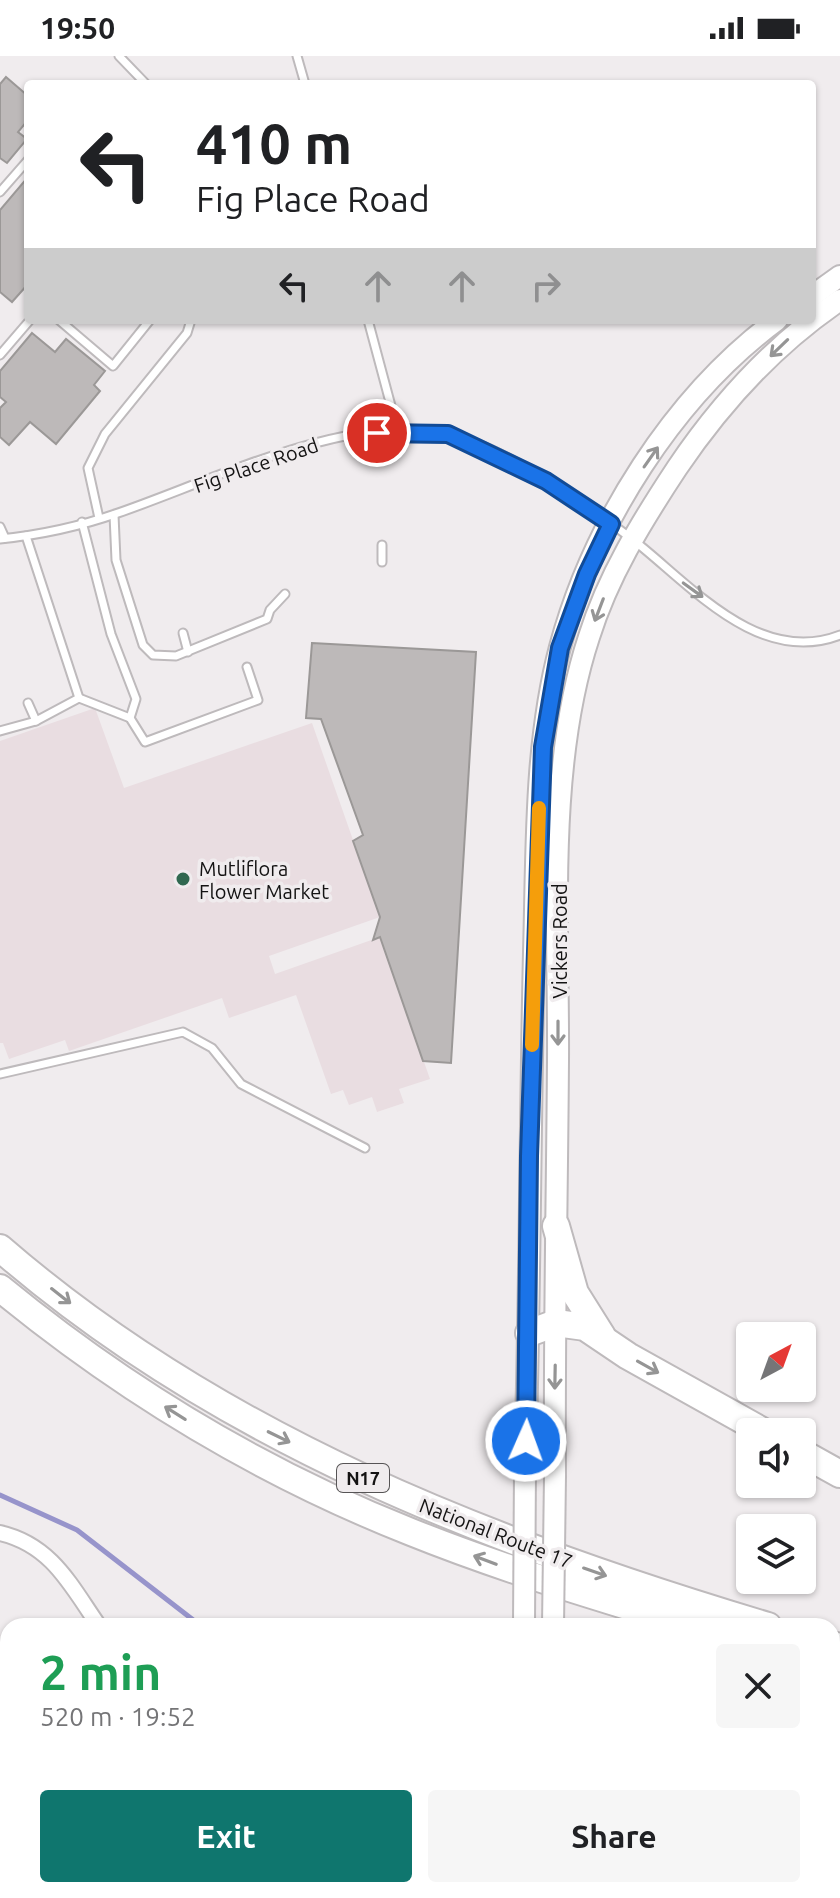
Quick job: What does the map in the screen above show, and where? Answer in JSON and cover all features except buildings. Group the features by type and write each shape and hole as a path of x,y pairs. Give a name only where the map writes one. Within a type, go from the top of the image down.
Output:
{"highway":[{"path":"556,1226 575,1293 604,1337"},
{"name":"National Route 17","path":"0,1248 147,1357 271,1433 389,1491 486,1532 651,1590 742,1618"},
{"name":"N17","path":"0,1288 90,1357 173,1413 312,1489 500,1566 667,1618"},
{"path":"529,1333 556,1323 573,1322 604,1337 628,1356 739,1418"},
{"path":"816,1461 840,1474"}],"main road":[{"path":"816,293 840,276"},
{"name":"Vickers Road","path":"816,318 840,300"},
{"name":"Vickers Road","path":"524,1618 529,1156 543,747 560,648 587,574 633,483 700,392 773,324"},
{"name":"Vickers Road","path":"553,1618 560,815 577,679 607,587 689,451 731,397 785,341 808,324"}],"street":[{"path":"0,1533 24,1541 48,1555 93,1618"}],"lane":[{"path":"119,56 142,80"},
{"path":"297,56 304,80"},
{"path":"0,192 24,165"},
{"path":"0,355 27,324"},
{"path":"64,324 113,366 147,324"},
{"path":"99,518 88,468 105,434 187,333 190,324"},
{"path":"369,324 398,432"},
{"name":"Fig Place Road","path":"3,538 26,536 114,515 306,446 357,434 448,434 497,454 546,481 611,524 686,586 740,622 768,636 812,642 840,635"},
{"path":"114,515 116,560 143,645 153,655 176,656 267,619 270,610 285,594"},
{"path":"82,522 111,634 136,699 130,718"},
{"path":"0,527 3,538"},
{"path":"26,536 79,698"},
{"path":"382,545 382,562"},
{"path":"183,633 188,652"},
{"path":"0,731 36,721 79,698 130,718 145,742 258,700 247,667"},
{"path":"28,703 36,721"},
{"path":"0,1074 183,1032 212,1048 241,1084 365,1148"}],"shaded area":[{"name":"Mutliflora Flower Market","path":"95,708 124,788 312,723 380,917 269,956 275,974 380,937 430,1079 399,1089 404,1103 377,1112 372,1097 349,1105 343,1090 331,1094 296,995 229,1018 222,998 69,1051 65,1040 9,1059 3,1043 0,1043 0,741"}],"waterway":[{"path":"0,1495 77,1530 191,1618"}],"slow traffic":[{"path":"532,1045 539,808"}],"place":[{"name":"Mutliflora Flower Market","path":"183,879"}],"route":[{"path":"377,433 448,434 497,454 546,481 611,524 587,574 560,648 543,747 534,936 526,1441"}]}
